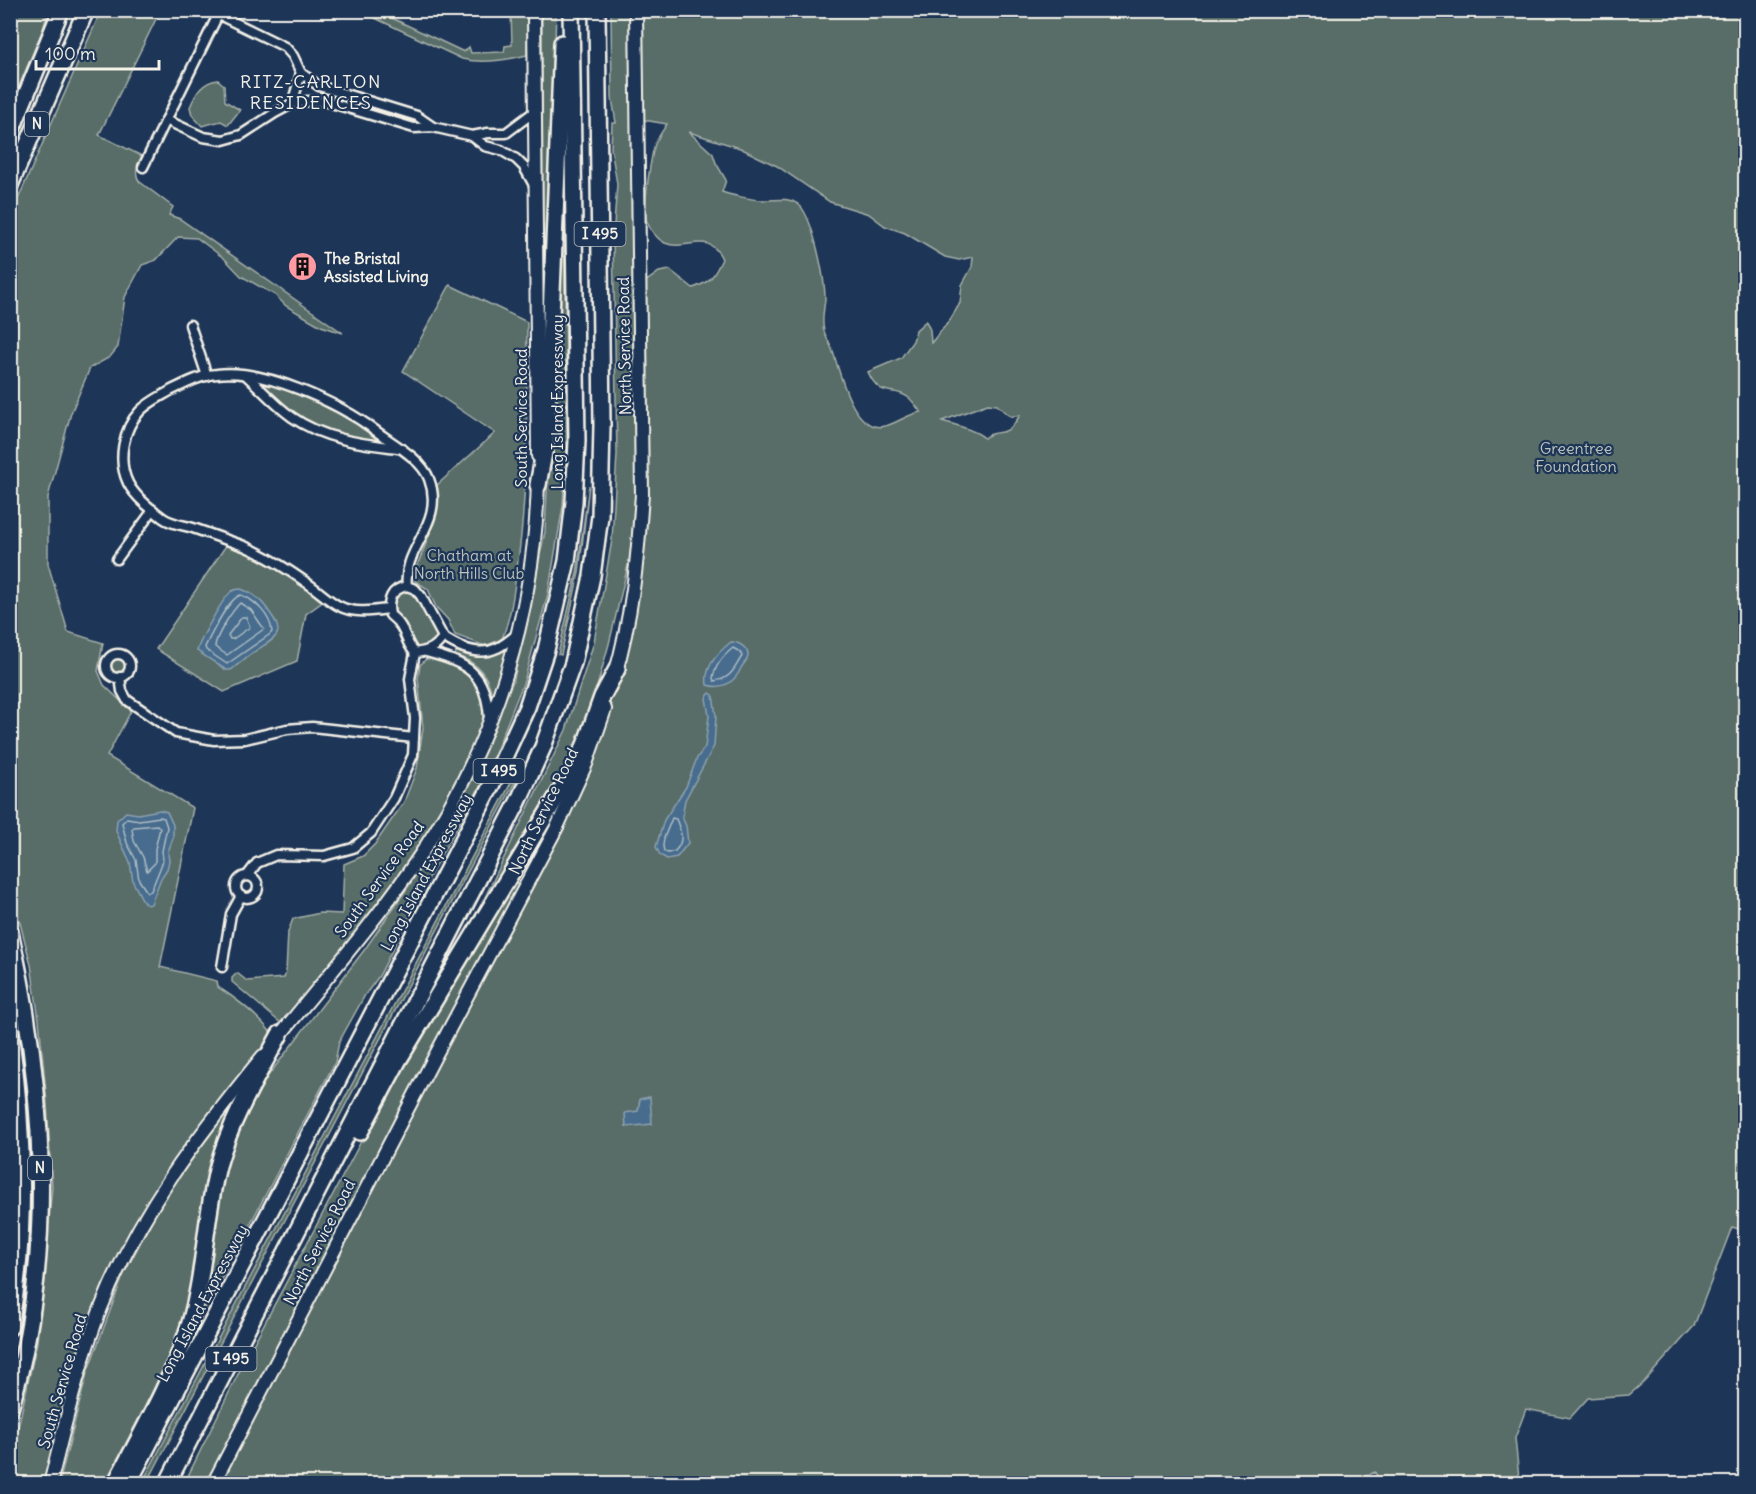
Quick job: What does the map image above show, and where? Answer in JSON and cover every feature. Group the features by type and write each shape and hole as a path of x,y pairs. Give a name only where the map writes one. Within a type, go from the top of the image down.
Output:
{"highway":[{"path":"40,64 51,10"},
{"name":"N","path":"10,134 60,10"},
{"name":"N","path":"10,185 86,10"},
{"path":"64,63 95,10"},
{"path":"538,485 546,442 563,33 570,10"},
{"name":"Long Island Expressway","path":"128,1484 490,788 519,725 546,650 567,561 577,461 570,10"},
{"name":"I 495","path":"167,1484 522,793 554,719 580,634 597,546 602,466 597,10"},
{"path":"296,1235 316,1216 393,1070 572,772 585,745 602,697 617,669"},
{"name":"N","path":"10,932 32,1054 39,1135 40,1196 38,1256 31,1316 10,1409"},
{"name":"N","path":"10,1032 20,1116 22,1195 19,1266 10,1327"},
{"path":"115,1484 156,1403 186,1334 196,1299 210,1203 222,1152 242,1104 280,1034"}],"main road":[{"name":"South Service Road","path":"50,1484 89,1339 105,1297 153,1203 187,1152 385,904 416,861 459,789 489,722 505,678 517,634 534,545 538,485 534,10"},
{"name":"North Service Road","path":"213,1484 567,807 592,749 617,669 630,603 642,487 636,10"}],"street":[{"path":"209,10 285,47 293,56 301,73 313,82 327,89 417,116 433,127"},
{"path":"143,167 219,15"},
{"path":"292,104 301,73"},
{"path":"166,120 208,139 228,139 247,132 292,104 308,101 328,102 414,128 433,127 472,136 506,133 534,112"},
{"path":"472,136 485,146 501,150 516,159 524,167 535,186"},
{"path":"190,325 207,376"},
{"path":"388,609 367,612 340,607 276,561 247,548 166,520 153,510 143,502 128,483 122,457 126,434 139,412 153,401 182,385 215,374 236,373 274,382 326,401 366,424 417,462 429,477 434,497 432,514 410,565 406,577 407,586"},
{"path":"247,376 275,404 304,424 356,443 399,448"},
{"path":"117,559 153,510"},
{"path":"415,653 409,646 400,623 390,615 388,609 391,595 398,588 407,586 415,589 421,596 443,637 455,645 484,652 497,648 517,634"},
{"path":"426,652 436,647 443,637"},
{"path":"415,653 426,652 454,659 471,669 485,690 489,722"},
{"path":"247,876 256,881 257,891 248,898 241,896 236,890 236,883 247,876 257,863 276,855 324,856 353,848 371,833 398,787 413,755 415,718 410,679 415,653"},
{"path":"120,677 122,691 127,700 176,733 214,740 245,739 287,729 312,727 414,738"},
{"path":"222,967 231,914 241,896"}],"green space":[{"path":"10,11 48,11 43,29 11,105"},
{"path":"101,11 160,11 99,135 142,156 137,169 138,179 173,207 169,215 180,219 343,333 321,326 286,306 275,295 241,276 225,259 197,238 178,237 156,260 142,265 125,297 118,347 110,357 90,368 71,413 48,497 48,564 68,632 103,643 98,671 104,685 131,711 107,756 193,808 160,967 217,981 218,987 247,1008 272,1034 184,1148 140,1213 106,1285 46,1483 11,1484 11,1450 37,1342 52,1187 39,1020 31,965 10,885 11,215"},
{"path":"360,11 377,11 464,52 469,47 471,53 504,52 505,46 512,45 511,11 527,11 527,55 495,61 462,59"},
{"path":"542,11 556,11 546,309 543,315"},
{"path":"611,11 631,11 637,472 630,557 582,740 453,963 566,730 594,642 612,540 617,454 613,238 617,184 611,148 612,123 616,123 612,98"},
{"name":"Greentree Foundation","path":"636,11 1745,11 1745,1231 1732,1227 1694,1326 1644,1382 1629,1395 1588,1398 1570,1418 1526,1409 1515,1438 1519,1478 1517,1483 1380,1483 1375,1472 1349,1484 213,1484 523,890 607,704 637,550 644,283 659,272 670,270 693,288 711,278 722,259 711,245 665,243 650,228 646,216 649,171 655,144 667,124 638,119","holes":["689,132 740,148 777,166 830,202 869,214 885,226 905,233 945,257 959,260 973,257 972,267 962,285 960,303 950,320 931,343 930,330 926,321 916,330 913,341 901,358 868,372 873,381 883,390 903,394 921,412 880,427 866,422 858,414 847,394 824,331 823,278 813,234 803,210 798,204 789,200 758,200 722,192 726,180 713,154","988,404 997,405 1009,416 1020,415 1006,431 984,438 971,430 942,421"]},
{"path":"218,80 224,85 225,101 240,110 228,125 221,121 202,126 192,115 190,107 200,89"},
{"path":"561,206 564,233 567,436 563,506 548,594 524,681 486,776 436,864 379,976 365,995 339,1042 335,1062 212,1297 193,1328 222,1177 238,1128 255,1093 365,949 408,887 459,805 514,679 545,532"},
{"name":"Chatham at North Hills Club","path":"450,285 527,322 525,476 516,577 510,613 502,639 485,646 455,635 448,620 436,607 428,589 415,581 414,574 434,519 438,497 437,485 495,433 403,371"},
{"path":"247,376 320,398 399,448 356,443 297,421"},
{"path":"589,485 579,573 561,655 558,654 577,573"},
{"path":"229,541 247,548 328,598 306,614 297,661 224,692 156,649"},
{"path":"398,588 415,589 440,628 436,647 415,653 390,615"},
{"path":"513,642 493,703 490,686 482,672 471,662 455,655 457,650 480,656 493,655"},
{"path":"118,654 126,658 130,666 126,674 118,678 110,674 106,666 110,658"},
{"path":"436,657 467,671 483,691 485,711 474,743 457,782 413,855 362,925 282,1024 232,982 232,978 237,973 247,981 284,978 288,932 293,919 320,913 342,914 344,864 363,856 375,844 404,802 417,768 423,728 418,678 420,665 426,659"},
{"path":"523,760 514,784 147,1483 142,1483"},
{"path":"540,839 542,842 356,1201 206,1483 184,1484 246,1358 374,1117 404,1063"},
{"path":"10,1086 16,1186 10,1286"},
{"path":"238,1103 214,1158 199,1225 193,1286 178,1342 159,1386 108,1483 59,1484 87,1373 123,1276 166,1194 223,1117"}],"water":[{"path":"241,589 264,605 275,621 278,632 276,637 231,670 226,670 197,651 223,601 232,591"},
{"path":"731,642 744,648 748,653 747,659 728,684 707,685 710,666"},
{"path":"710,693 713,695 716,716 714,746 685,800 682,817 686,826 688,843 677,857 667,859 660,855 656,847 664,820 686,787 697,758 705,747 709,716 706,698"},
{"path":"160,810 167,812 173,825 173,838 168,852 167,869 151,904 148,905 144,903 133,882 130,862 116,831 117,820 126,812 138,814"},
{"path":"650,1097 652,1124 626,1127 625,1113 638,1111 640,1099"}],"place":[{"name":"The Bristal Assisted Living","path":"303,267"}],"district":[{"name":"RITZ-CARLTON RESIDENCES","path":"311,92"}]}
